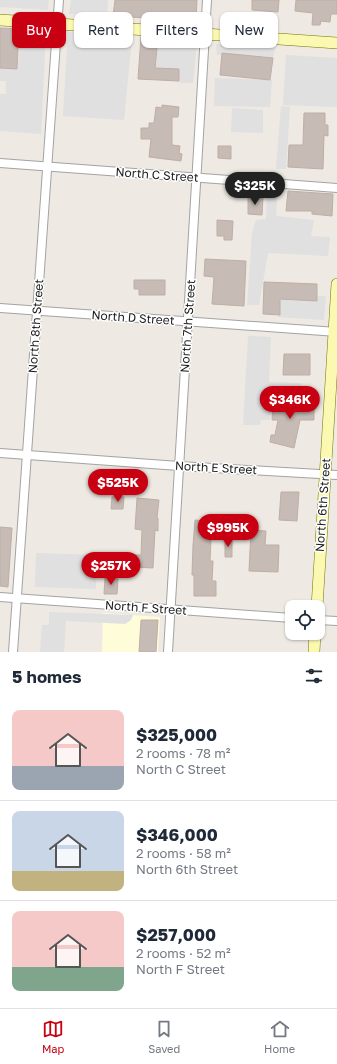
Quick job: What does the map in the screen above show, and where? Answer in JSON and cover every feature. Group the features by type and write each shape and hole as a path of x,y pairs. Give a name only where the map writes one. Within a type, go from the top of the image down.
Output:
{"street":[{"name":"North 8th Street","path":"58,12 59,0"},
{"name":"North 7th Street","path":"206,12 207,0"},
{"path":"0,20 12,21"},
{"path":"66,25 141,30"},
{"path":"212,34 337,43"},
{"name":"North 8th Street","path":"13,652 56,48"},
{"name":"North 7th Street","path":"168,652 204,48"},
{"name":"North C Street","path":"0,164 337,188"},
{"name":"North 6th Street","path":"317,600 337,284"},
{"name":"North D Street","path":"0,308 335,332"},
{"name":"North E Street","path":"0,453 179,466 337,475"},
{"name":"North F Street","path":"0,597 285,617"},
{"path":"325,620 337,621"},
{"path":"314,652 315,640"}],"shaded area":[{"path":"0,0 49,0 48,10 0,7"},
{"path":"71,0 108,0 107,12 74,12 74,14 69,14"},
{"path":"68,32 74,32 74,48 131,48 124,120 63,116"},
{"path":"216,44 220,44 220,48 275,48 273,59 217,55"},
{"path":"20,48 45,48 41,134 0,131 0,94 6,94 6,81 0,81 0,68 18,69"},
{"path":"157,48 196,48 193,83 180,83 178,70 155,69"},
{"path":"286,55 337,58 337,107 283,105"},
{"path":"215,78 272,80 270,107 214,106"},
{"path":"281,106 290,107 286,169 276,169"},
{"path":"232,108 263,110 263,133 231,132"},
{"path":"278,186 276,216 314,220 311,236 330,237 328,256 268,253 259,305 247,305 252,233 256,220 266,219 267,187"},
{"path":"281,296 326,296 324,320 278,317"},
{"path":"248,336 271,337 269,382 301,383 302,399 271,399 270,420 261,420 260,425 243,425"},
{"path":"36,553 97,555 96,589 35,587"},
{"path":"49,612 133,615 131,620 125,624 66,621 64,652 40,652 42,625 49,625"},
{"path":"103,613 160,617 158,652 102,652"}],"building":[{"path":"115,0 197,0 196,12 141,12 141,18 133,17 133,12 114,12"},
{"path":"252,0 279,0 278,12 252,10"},
{"path":"296,0 337,0 337,14 331,14 330,22 321,21 320,25 312,25 313,13 295,11"},
{"path":"0,28 12,29 12,48 18,48 17,69 0,68"},
{"path":"141,37 141,48 157,48 155,68 179,69 179,81 138,79"},
{"path":"222,53 273,58 270,80 220,75"},
{"path":"162,105 179,107 178,117 172,117 172,145 180,146 179,153 182,154 181,161 149,157 151,139 141,139 141,128 149,128 149,123 154,123 156,107 162,108"},
{"path":"304,113 325,113 325,125 328,125 328,136 324,135 323,169 288,167 289,145 303,145"},
{"path":"218,146 231,146 231,159 218,158"},
{"path":"288,191 333,194 332,216 312,214 312,211 286,211"},
{"path":"248,197 263,197 262,215 248,214"},
{"path":"217,220 233,221 232,240 224,240 224,236 217,236"},
{"path":"205,259 246,261 244,306 212,304 214,277 204,276"},
{"path":"134,280 165,280 165,295 139,295 139,289 134,289"},
{"path":"264,282 317,284 317,301 280,299 280,315 263,314"},
{"path":"284,354 310,354 310,375 283,375"},
{"path":"273,400 314,400 314,420 300,420 294,448 270,442 271,435 275,435 278,420 272,420"},
{"path":"281,492 299,492 297,521 279,520"},
{"path":"112,497 124,497 123,509 111,509"},
{"path":"137,498 159,500 157,518 158,531 155,530 153,568 134,567 134,555 141,555 142,530 135,529"},
{"path":"195,520 216,522 215,539 211,538 210,561 213,561 212,581 216,581 216,596 194,596 194,575 192,575"},
{"path":"0,527 12,528 8,587 0,586"},
{"path":"251,530 266,531 265,545 279,545 278,572 249,571"},
{"path":"225,539 232,540 232,557 225,557"},
{"path":"105,578 118,579 117,594 104,594"},
{"path":"141,620 158,620 156,652 139,652"}]}
